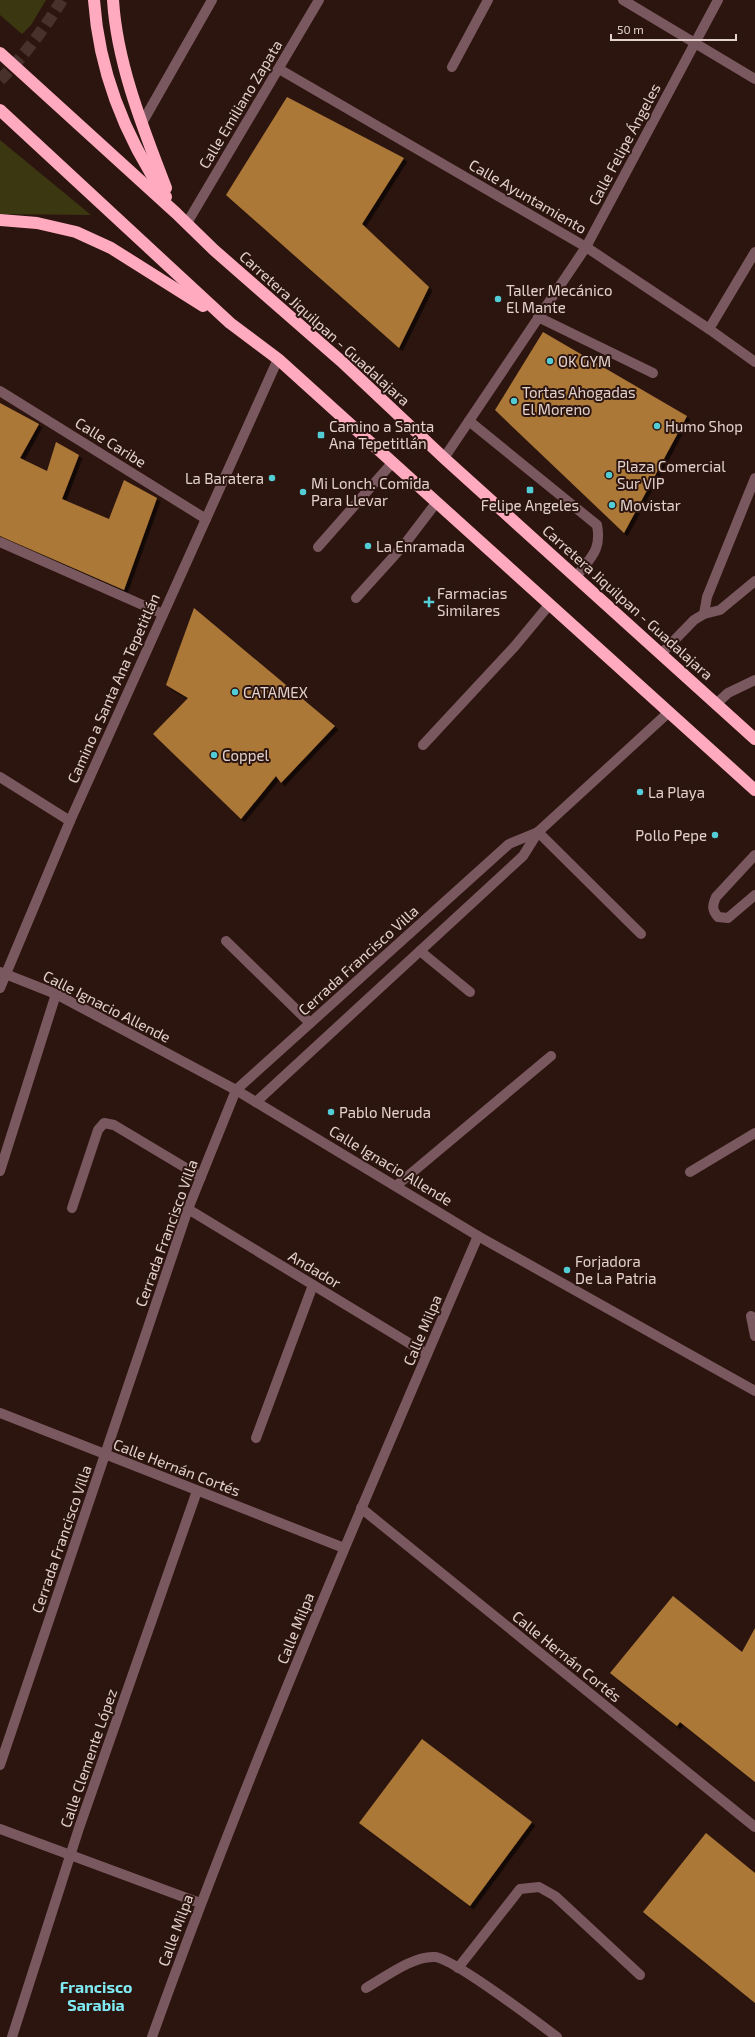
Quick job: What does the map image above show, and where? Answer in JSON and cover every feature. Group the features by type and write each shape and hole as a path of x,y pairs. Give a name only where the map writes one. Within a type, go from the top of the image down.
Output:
{"highway":[{"path":"94,0 104,68 115,99 142,158 176,213"},
{"path":"113,0 115,24 142,123 176,213"},
{"name":"Carretera Jiquilpan - Guadalajara","path":"0,53 187,223 214,250 342,361 444,458 755,739"},
{"path":"0,110 230,323"},
{"path":"0,220 37,223 76,232 111,248 230,323 278,359 755,790"}],"street":[{"path":"142,123 212,0"},
{"name":"Calle Emiliano Zapata","path":"187,223 319,0"},
{"path":"452,67 488,0"},
{"path":"623,0 755,79"},
{"name":"Calle Felipe Ángeles","path":"444,458 586,247 718,0"},
{"name":"Calle Ayuntamiento","path":"279,69 586,247 709,329 755,362"},
{"path":"709,329 755,252"},
{"path":"538,317 653,373"},
{"name":"Camino a Santa Ana Tepetitlán","path":"0,988 3,973 70,821 278,359"},
{"name":"Calle Caribe","path":"0,391 206,519"},
{"path":"469,421 598,525 600,538 596,550 576,577"},
{"path":"318,547 392,463"},
{"path":"704,614 707,597 755,478"},
{"path":"356,598 404,545 436,502"},
{"path":"0,542 163,614"},
{"path":"661,654 694,620 704,614 720,610 755,581"},
{"path":"423,746 514,646 549,605"},
{"path":"716,704 728,693 755,680"},
{"name":"Cerrada Francisco Villa","path":"256,1102 523,856 538,832 669,712"},
{"path":"0,777 70,821"},
{"path":"538,832 641,934"},
{"name":"Cerrada Francisco Villa","path":"0,1765 188,1209 236,1090 509,844 538,832"},
{"path":"755,855 716,897 712,906 714,912 718,917 728,918 755,895"},
{"path":"226,941 310,1023"},
{"path":"420,951 470,992"},
{"name":"Calle Ignacio Allende","path":"3,973 56,994 236,1090 478,1236 755,1392"},
{"path":"0,1171 56,994"},
{"path":"396,1186 551,1056"},
{"path":"72,1208 98,1130 104,1123 114,1126 201,1177"},
{"path":"690,1172 755,1133"},
{"name":"Andador","path":"188,1209 313,1286 428,1354"},
{"name":"Calle Milpa","path":"152,2037 200,1903 344,1548 478,1236"},
{"path":"256,1438 313,1286"},
{"path":"751,1316 755,1336"},
{"name":"Calle Hernán Cortés","path":"0,1413 344,1548"},
{"name":"Calle Clemente López","path":"12,2037 72,1856 79,1828 197,1491"},
{"name":"Calle Hernán Cortés","path":"361,1508 755,1827"},
{"path":"0,1829 200,1903"},
{"path":"458,1968 520,1889 539,1887 555,1896 640,1975"},
{"path":"366,1988 414,1961 435,1957 458,1968 558,2037"}],"shaded area":[{"path":"0,0 46,0 31,25 22,34 0,15"},
{"path":"0,140 91,215 0,214"}],"building":[{"path":"287,97 404,158 362,224 429,287 399,348 226,195"},
{"name":"Plaza Comercial Sur VIP","path":"543,332 687,416 624,533 495,410"},
{"path":"0,403 39,424 20,458 47,471 56,442 79,455 62,499 109,519 124,480 157,498 124,590 0,536"},
{"name":"CATAMEX","path":"194,608 335,726 281,783 276,776 241,819 153,734 188,698 166,685"},
{"path":"673,1596 742,1652 755,1628 755,1782 680,1722 677,1726 610,1673"},
{"path":"422,1739 532,1822 470,1906 359,1823"},
{"path":"706,1833 755,1873 755,2003 643,1912"}],"tunnel":[{"path":"0,80 33,42 62,0"}],"place":[{"name":"Taller Mecánico El Mante","path":"498,299"},
{"name":"OK GYM","path":"550,361"},
{"name":"Tortas Ahogadas El Moreno","path":"514,401"},
{"name":"Humo Shop","path":"657,426"},
{"name":"Camino a Santa Ana Tepetitlán","path":"321,435"},
{"name":"Plaza Comercial Sur VIP","path":"609,475"},
{"name":"La Baratera","path":"272,478"},
{"name":"Felipe Angeles","path":"530,490"},
{"name":"Mi Lonch. Comida Para Llevar","path":"303,492"},
{"name":"Movistar","path":"612,505"},
{"name":"La Enramada","path":"368,546"},
{"name":"Farmacias Similares","path":"429,602"},
{"name":"CATAMEX","path":"235,692"},
{"name":"Coppel","path":"214,755"},
{"name":"La Playa","path":"640,792"},
{"name":"Pollo Pepe","path":"715,835"},
{"name":"Pablo Neruda","path":"331,1112"},
{"name":"Forjadora De La Patria","path":"567,1270"}],"district":[{"name":"Francisco Sarabia","path":"96,1995"}]}
